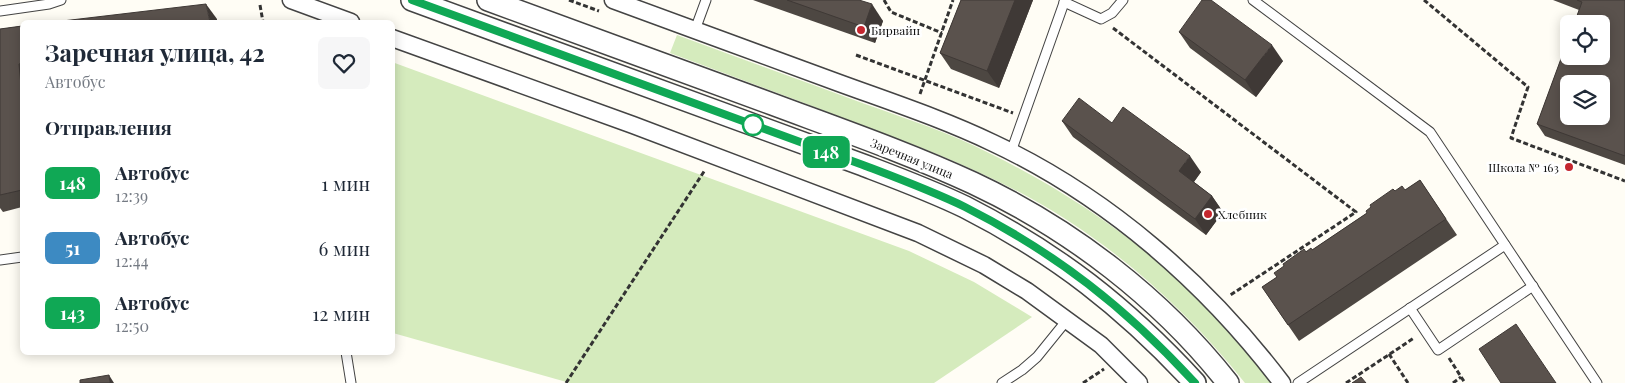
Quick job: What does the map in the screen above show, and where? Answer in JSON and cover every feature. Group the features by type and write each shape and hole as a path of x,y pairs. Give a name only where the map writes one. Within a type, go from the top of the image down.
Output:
{"street":[{"path":"291,0 325,18 338,20"},
{"name":"Заречная улица","path":"412,0 863,165 963,206 1045,252 1084,280 1133,320 1164,349 1195,383"},
{"name":"Заречная улица","path":"488,0 815,120 923,162 997,195 1060,231 1143,294 1182,330 1228,383"},
{"path":"613,0 938,119 1042,169 1100,206 1152,245 1200,289 1254,346 1282,383"},
{"path":"395,39 642,129 918,233 984,265 1027,291 1100,345 1139,383"}],"lane":[{"path":"0,11 49,4 61,0"},
{"path":"695,30 706,0"},
{"path":"1010,152 1064,1 1101,19 1112,13 1123,0"},
{"path":"1253,0 1430,132 1598,383"},
{"path":"1298,383 1505,245"},
{"path":"0,260 20,257"},
{"path":"1410,308 1438,350 1533,286"},
{"path":"1002,383 1037,357 1067,320"},
{"path":"346,355 351,383"}],"path":[{"path":"884,0 891,12 942,33"},
{"path":"917,101 953,0"},
{"path":"1424,0 1528,87 1511,138 1625,181"},
{"path":"260,5 263,20"},
{"path":"1101,19 1356,212 1224,299"},
{"path":"856,55 1023,117"},
{"path":"566,383 705,169"},
{"path":"1346,383 1424,330"},
{"path":"1389,354 1408,383"},
{"path":"1452,363 1465,383"},
{"path":"1084,383 1104,369"},
{"path":"1453,383 1461,377"}],"green space":[{"path":"677,35 945,133 976,146 1049,185 1105,221 1183,283 1224,324 1273,383 1245,383 1206,337 1163,294 1092,237 1042,205 990,177 937,154 670,53"},
{"path":"395,63 909,251 974,282 1032,317 934,383 570,383 395,334"}],"building":[{"path":"787,0 859,0 872,4 864,27"},
{"path":"961,0 1015,0 987,71 940,53"},
{"path":"1202,0 1211,0 1272,45 1245,80 1179,32"},
{"path":"1577,0 1625,0 1625,156 1537,124 1560,61 1560,65 1610,65 1610,15 1577,15 1582,2"},
{"path":"206,4 210,20 71,20"},
{"path":"20,26 20,190 0,195 0,29"},
{"path":"1079,98 1112,123 1123,107 1190,156 1179,171 1212,196 1195,219 1062,121"},
{"path":"1420,180 1446,219 1288,325 1262,287 1277,277 1274,273 1304,249 1306,252 1311,248 1312,250 1367,213 1366,211 1371,207 1370,205 1393,189 1395,191 1402,186 1405,190"},
{"path":"1516,324 1556,383 1501,383 1479,349"},
{"path":"109,375 110,383 80,383 80,380"},
{"path":"1361,377 1366,383 1352,383"}],"bus line":[{"name":"148","path":"412,0 863,165 963,206 1045,252 1084,280 1127,314 1164,349 1195,383"}],"place":[{"name":"Бирвайн","path":"861,30"},
{"name":"Школа № 163","path":"1569,167"},
{"name":"Хлебник","path":"1208,214"}]}
